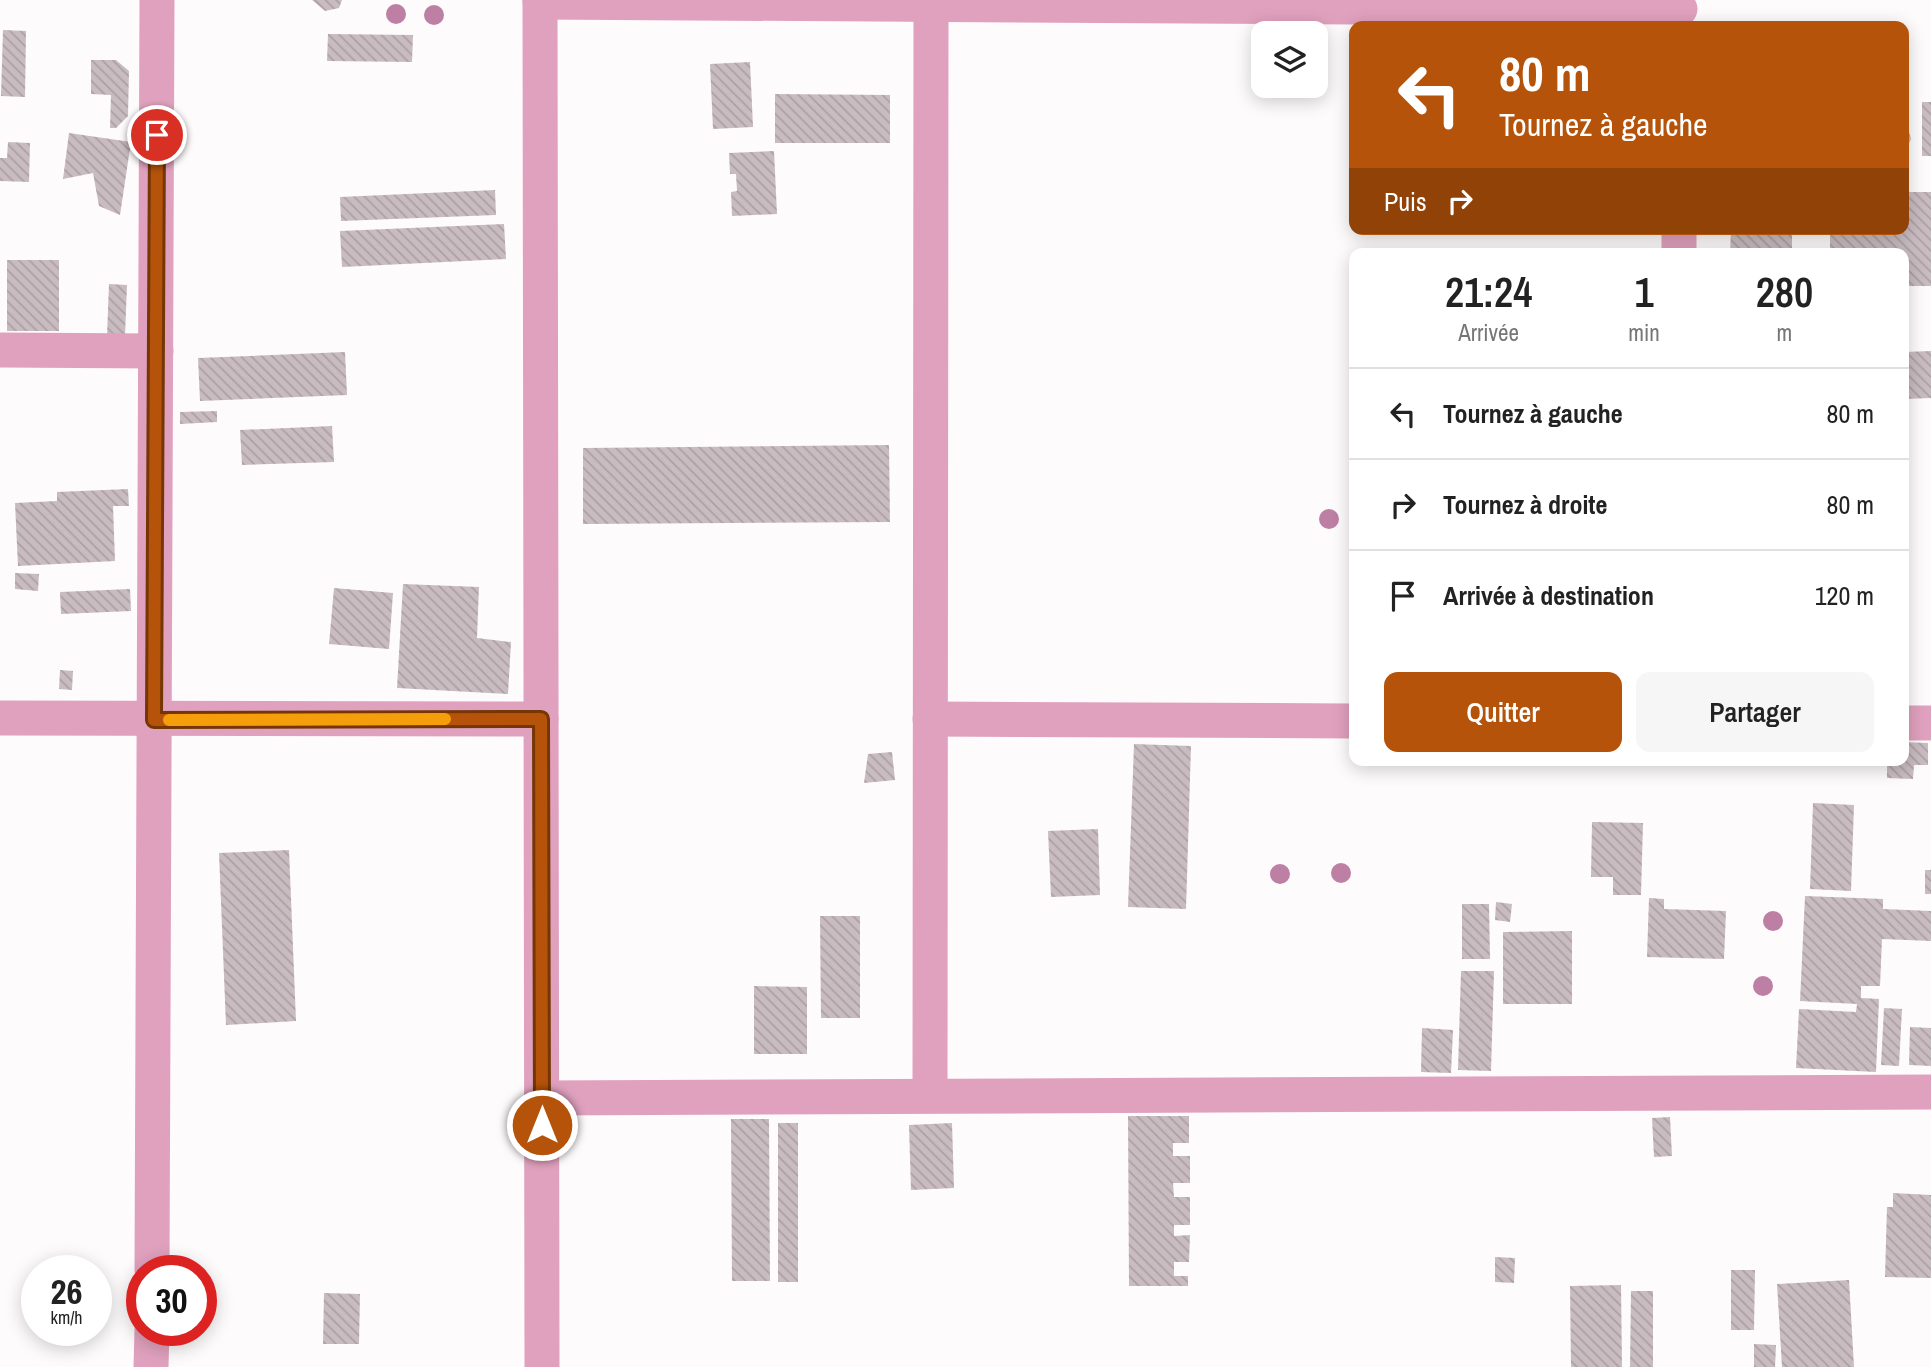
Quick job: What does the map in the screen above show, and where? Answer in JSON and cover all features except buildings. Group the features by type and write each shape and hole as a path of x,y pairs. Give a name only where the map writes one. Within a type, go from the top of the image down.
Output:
{"street":[{"path":"152,1255 158,0"},
{"path":"542,1367 540,1 1680,12"},
{"path":"930,1095 931,4"},
{"path":"0,350 156,351"},
{"path":"0,718 541,719"},
{"path":"930,719 1349,721"},
{"path":"1909,723 1931,723"},
{"path":"542,1098 1931,1092"},
{"path":"151,1367 152,1346"}],"slow traffic":[{"path":"169,720 445,719"}],"route":[{"path":"157,135 154,720 541,719 542,1125"}]}
